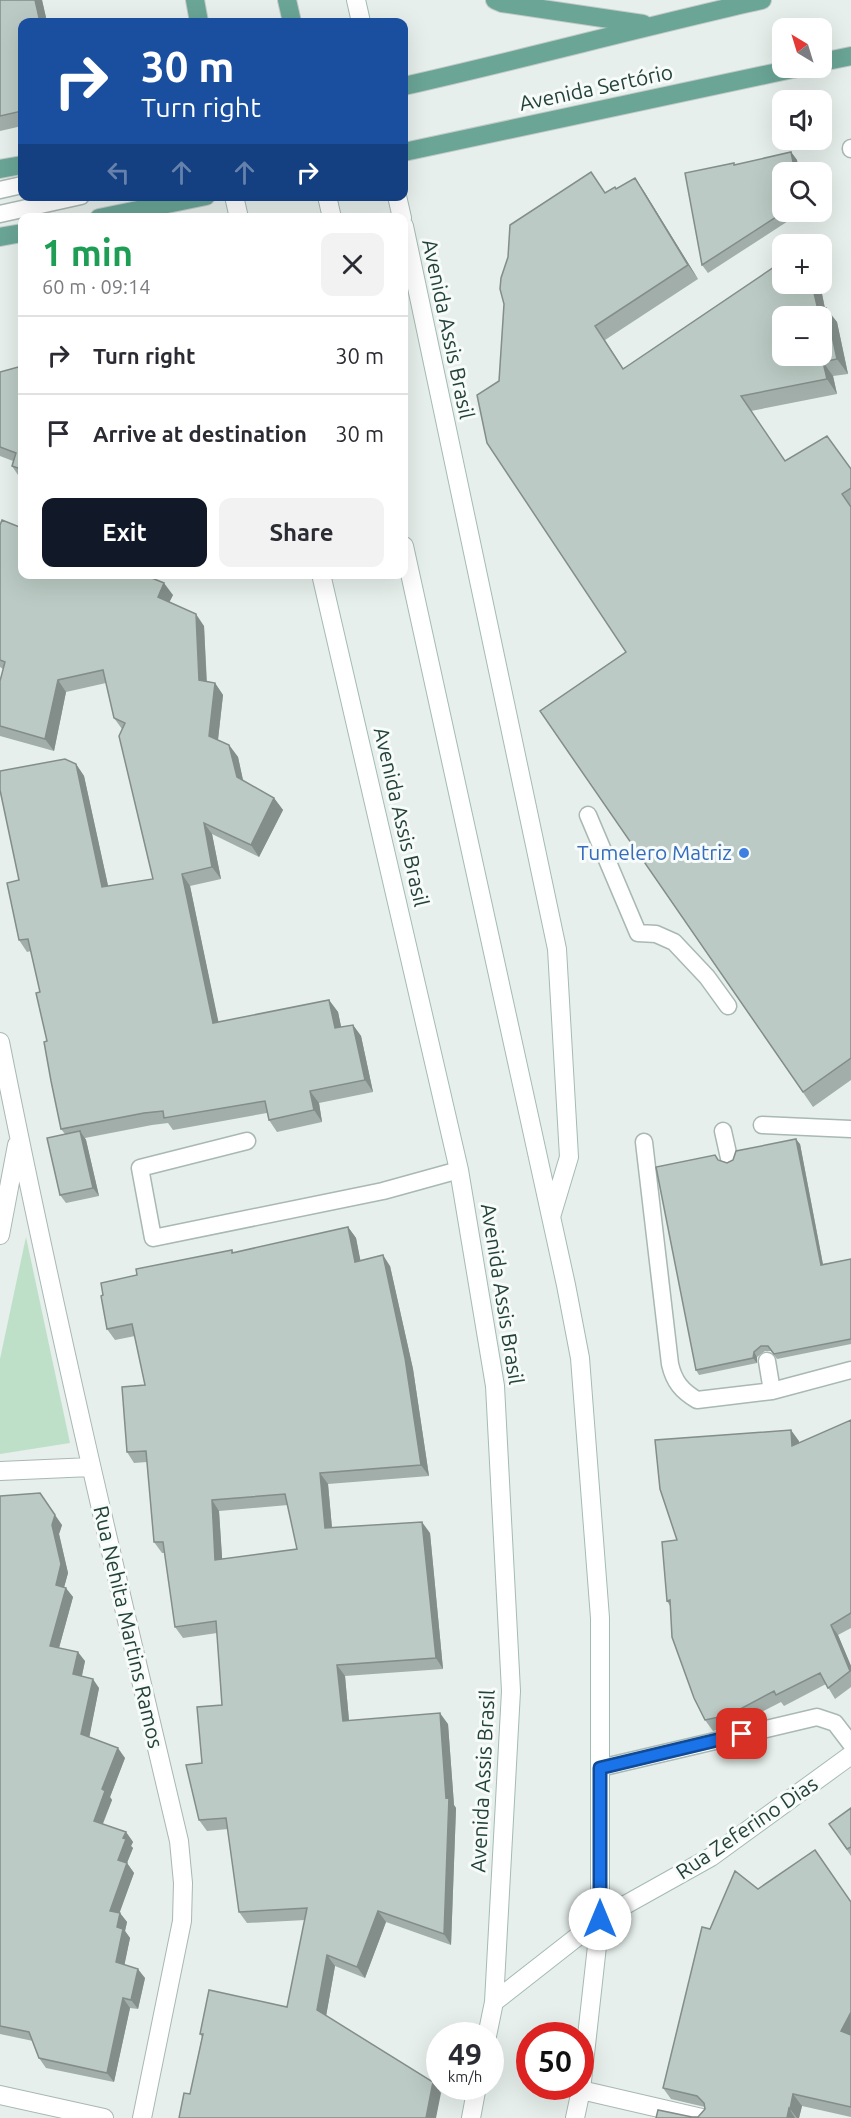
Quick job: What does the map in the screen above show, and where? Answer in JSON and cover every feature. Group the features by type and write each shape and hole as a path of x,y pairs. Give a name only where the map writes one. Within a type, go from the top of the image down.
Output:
{"main road":[{"path":"195,0 198,18"},
{"path":"287,0 291,18"},
{"path":"356,0 360,18"},
{"path":"495,0 502,3 650,25"},
{"name":"Avenida Sertório","path":"408,85 483,69 650,25 762,0"},
{"path":"832,60 851,56"},
{"name":"Avenida Sertório","path":"408,151 772,73"},
{"path":"0,169 18,166"},
{"path":"123,213 182,201"},
{"path":"0,237 18,234"},
{"name":"Avenida Assis Brasil","path":"408,245 557,950 569,1157 551,1219"},
{"name":"Avenida Assis Brasil","path":"408,564 580,1358 600,1618 600,1919 589,2022"},
{"name":"Avenida Assis Brasil","path":"322,579 459,1170 495,1386 511,1691 494,2002 490,2022"},
{"name":"Rua Nehita Martins Ramos","path":"0,1042 91,1467 179,1841 183,1883 182,1921 142,2118"},
{"path":"0,1235 19,1137"},
{"path":"0,1471 91,1467"},
{"name":"Rua Zeferino Dias","path":"494,2002 600,1919 711,1857 851,1755"},
{"path":"594,2093 702,2118"},
{"path":"0,2095 104,2118"},
{"path":"471,2118 474,2100"},
{"name":"Avenida Assis Brasil","path":"575,2118 579,2100"}],"lane":[{"path":"0,190 18,186"},
{"path":"0,214 58,201"},
{"path":"588,815 638,933 656,934 674,942 707,977 728,1006"},
{"path":"762,1125 851,1129"},
{"path":"723,1131 729,1158"},
{"path":"247,1141 140,1168 153,1238 383,1191 459,1170"},
{"path":"644,1142 673,1377 679,1387 698,1400 772,1391 851,1370"},
{"path":"767,1361 772,1391"},
{"path":"600,1768 818,1717 835,1723 851,1744"}],"green space":[{"path":"26,1237 70,1443 0,1454 0,1359"}],"building":[{"path":"0,0 35,0 39,18 18,18 18,112 0,116"},
{"path":"791,152 793,162 772,162 772,220 702,265 685,173 734,163 734,165"},
{"path":"591,172 605,193 635,178 688,265 595,326 623,369 772,268 772,294 814,294 817,306 772,306 772,366 824,366 827,379 741,396 785,461 827,436 851,469 851,488 842,494 851,507 851,1058 803,1092 540,711 626,652 487,443 477,395 499,381 504,304 500,289 508,257 510,225"},
{"path":"832,336 837,359 832,360"},
{"path":"18,367 18,468 12,466 16,453 0,447 0,372"},
{"path":"2,520 18,526 18,579 154,579 164,583 158,597 196,614 199,680 215,683 209,736 229,745 237,777 274,798 251,845 204,823 212,867 182,874 213,1023 329,1000 335,1028 353,1025 365,1080 310,1091 314,1110 269,1120 265,1101 164,1118 163,1111 144,1113 61,1129 44,1042 47,1041 36,993 40,992 28,939 19,940 7,883 19,880 0,790 0,771 65,759 76,764 102,887 153,879 119,736 125,723 114,718 103,670 58,680 45,739 0,726 0,681 5,662 0,660 0,525"},
{"path":"80,1131 93,1188 60,1195 47,1138"},
{"path":"796,1139 821,1265 851,1259 851,1339 774,1354 768,1346 761,1346 754,1352 753,1358 696,1370 656,1167 715,1155 718,1160 727,1163 733,1160 736,1151"},
{"path":"348,1227 355,1262 383,1255 405,1358 421,1465 320,1473 325,1528 422,1522 436,1658 337,1665 343,1721 440,1713 446,1798 449,1797 444,1934 378,1911 357,1967 327,1955 317,2010 426,2078 426,2100 430,2100 426,2118 179,2118 184,2093 190,2094 203,2034 200,2034 209,1990 287,2007 307,1908 239,1912 226,1818 199,1820 186,1765 202,1763 197,1707 222,1705 216,1621 175,1627 163,1542 154,1542 146,1451 127,1452 122,1387 145,1385 132,1324 107,1329 101,1283 137,1275 136,1269 232,1250 232,1253","holes":["285,1494 297,1549 215,1560 212,1500"]},
{"path":"851,1420 851,1613 831,1625 850,1671 828,1688 820,1673 776,1695 774,1691 729,1715 705,1720 694,1698 672,1637 670,1600 667,1601 662,1542 677,1540 660,1489 655,1440 791,1430 792,1446"},
{"path":"40,1493 55,1515 52,1525 61,1564 56,1585 66,1588 50,1646 78,1652 73,1674 93,1679 81,1734 118,1748 102,1789 105,1791 94,1821 126,1832 123,1838 126,1839 118,1860 127,1863 110,1911 120,1913 117,1927 123,1929 116,1962 138,1969 131,2000 123,1998 107,2073 39,2058 29,2032 0,2026 0,1496"},
{"path":"851,1808 851,1847 847,1849 829,1824"},
{"path":"815,1850 851,1902 851,2012 841,2031 851,2035 851,2107 793,2094 787,2118 656,2118 658,2110 698,2117 705,2109 704,2103 697,2096 663,2088 702,1927 710,1929 735,1871 758,1889"}],"place":[{"name":"Tumelero Matriz","path":"744,853"}],"route":[{"path":"600,1919 600,1768 742,1734"}]}
